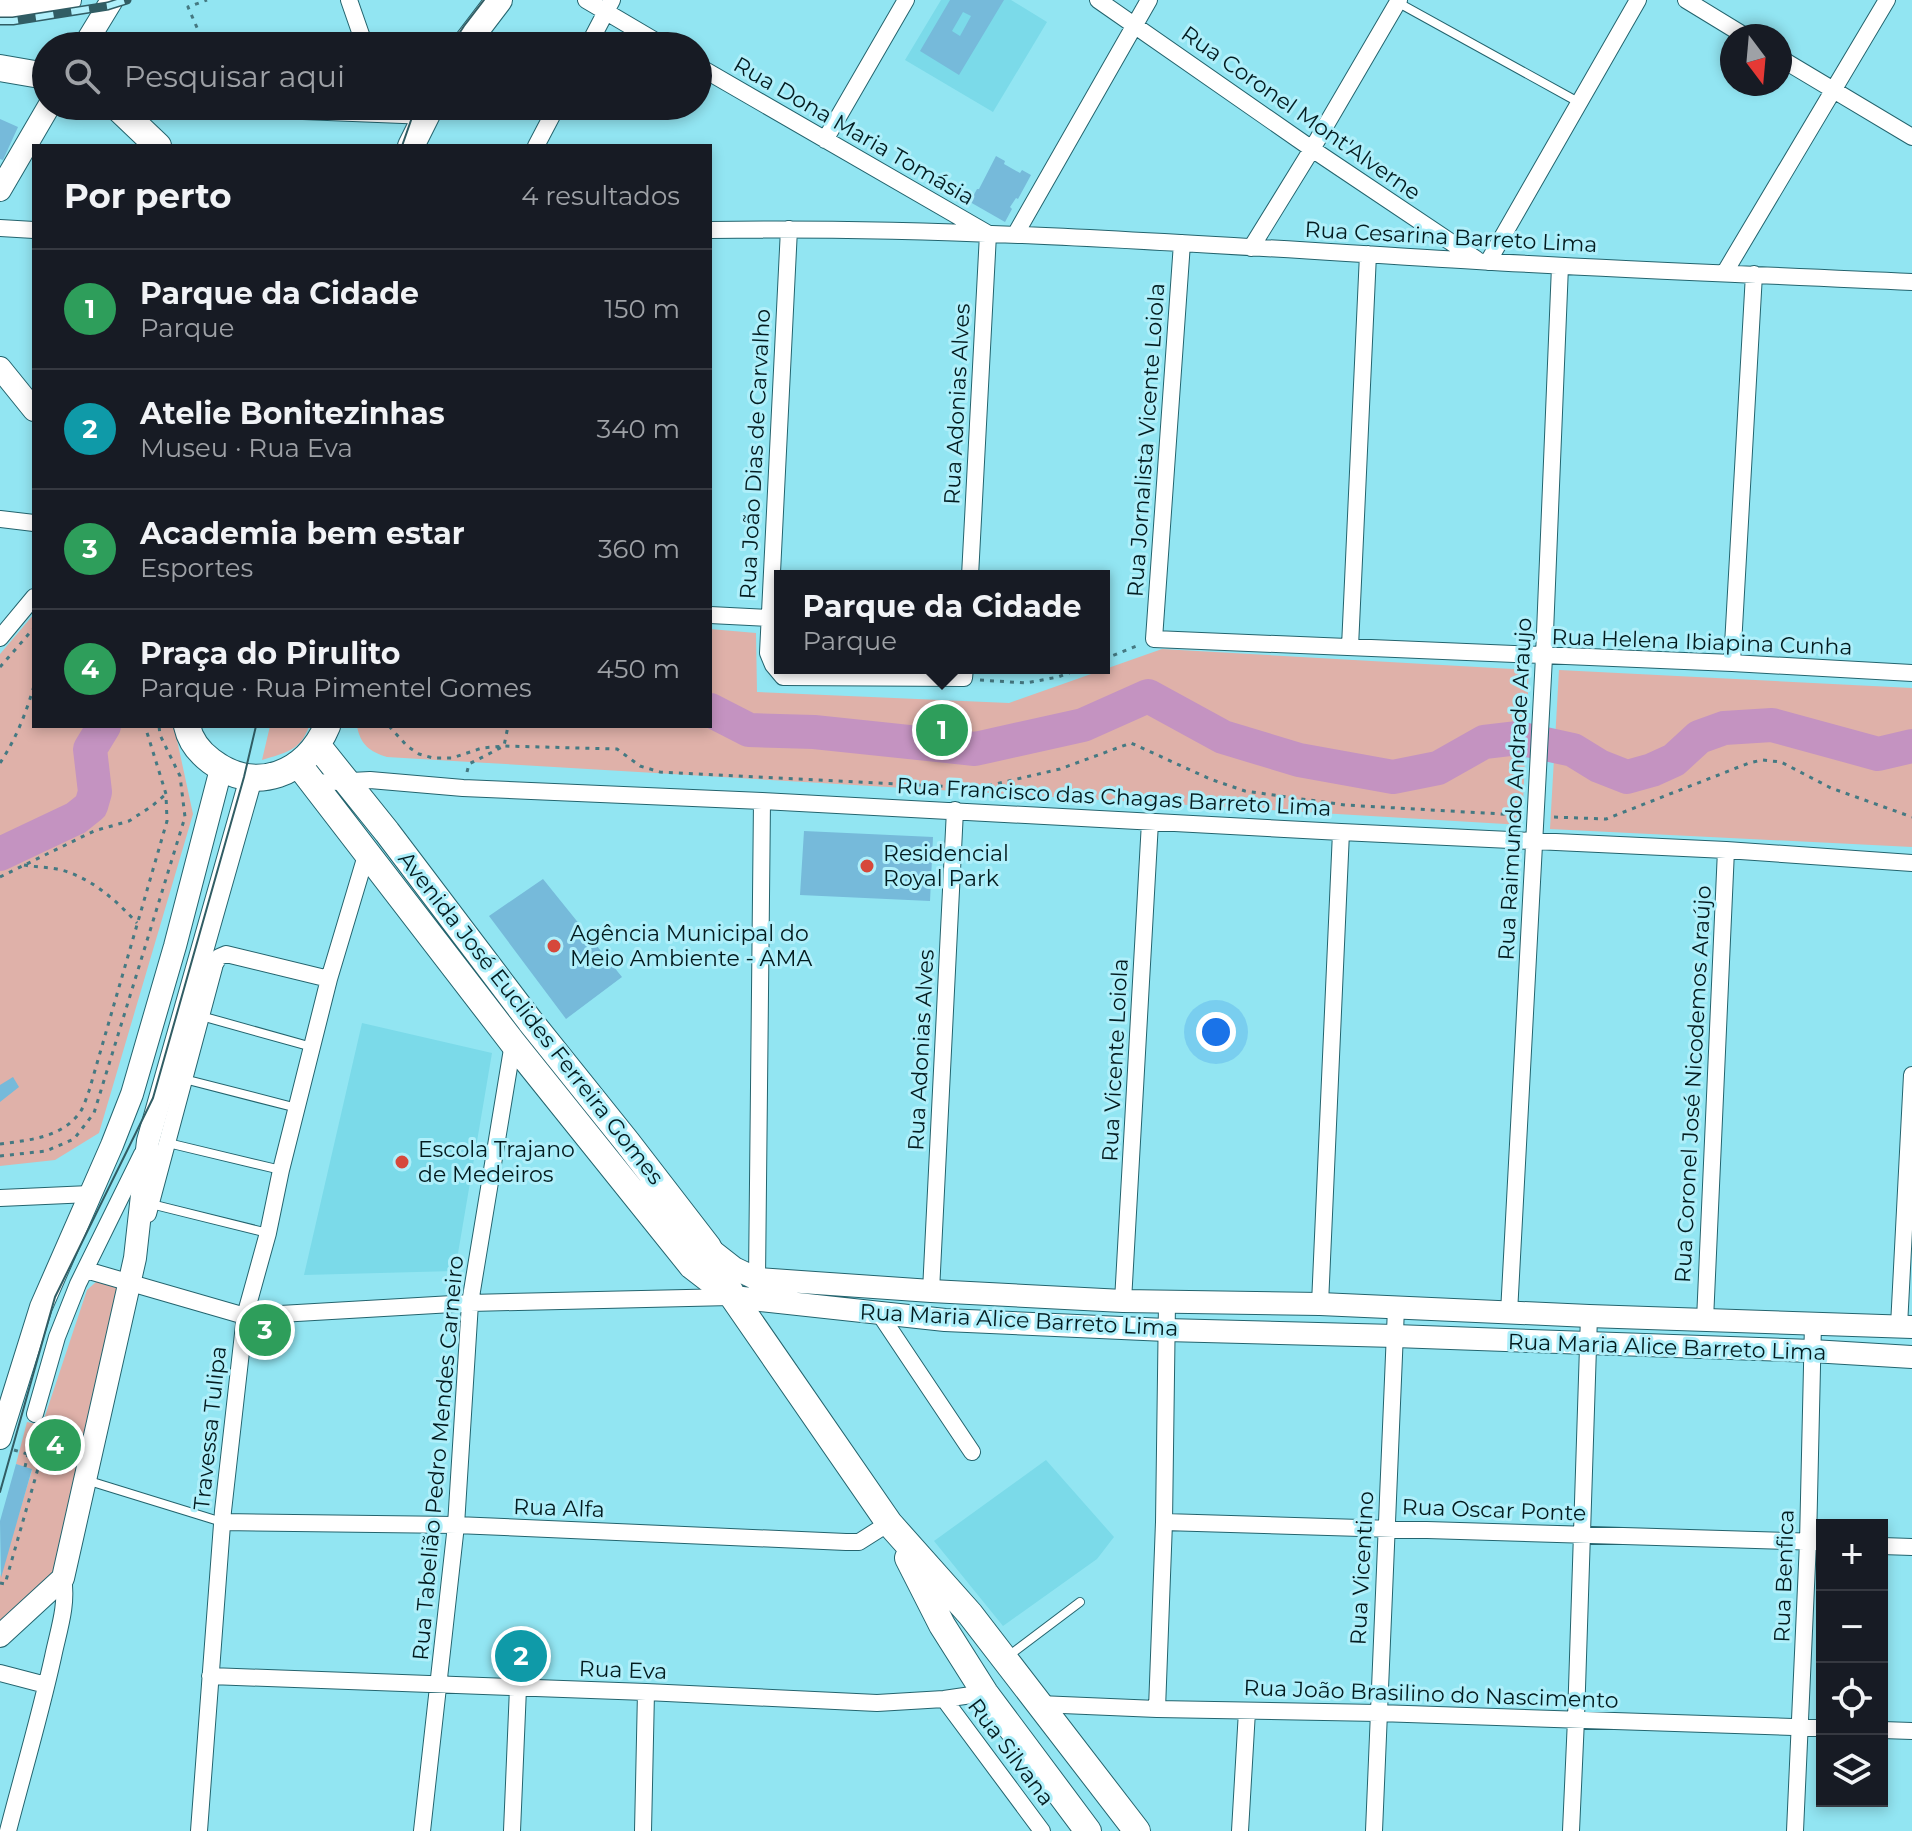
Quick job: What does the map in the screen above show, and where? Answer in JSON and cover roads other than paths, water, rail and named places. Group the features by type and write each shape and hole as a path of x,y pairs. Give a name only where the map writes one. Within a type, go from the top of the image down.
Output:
{"main road":[{"path":"0,8 25,8 68,0"},
{"path":"475,32 499,0"},
{"path":"0,68 32,74"},
{"path":"131,120 156,144"},
{"path":"412,144 424,120"},
{"name":"Avenida José Euclides Ferreira Gomes","path":"187,728 201,754 221,769 240,777 306,774"},
{"name":"Avenida José Euclides Ferreira Gomes","path":"306,774 322,736"},
{"name":"Avenida José Euclides Ferreira Gomes","path":"322,736 345,781 708,1247 733,1297 889,1523 970,1614 1137,1831"},
{"name":"Avenida José Euclides Ferreira Gomes","path":"306,774 513,1043 692,1266 733,1297"},
{"name":"Avenida José Euclides Ferreira Gomes","path":"889,1523 942,1625 985,1693 1088,1831"}],"street":[{"path":"93,32 112,0"},
{"path":"349,0 360,32"},
{"path":"586,0 609,6 645,32"},
{"path":"825,140 906,0"},
{"name":"Rua Coronel Mont'Alverne","path":"1098,0 1312,149 1483,262"},
{"path":"1015,235 1149,0"},
{"path":"1483,262 1580,103 1638,0"},
{"path":"1686,0 1725,24"},
{"path":"1725,272 1887,0"},
{"path":"1251,248 1312,149 1396,1"},
{"path":"595,32 609,6"},
{"path":"1792,65 1912,137"},
{"name":"Rua Dona Maria Tomásia","path":"712,74 980,234"},
{"path":"0,190 41,120"},
{"path":"537,144 550,120"},
{"path":"0,228 32,230"},
{"name":"Rua João Dias de Carvalho","path":"774,666 768,653 769,618 789,229"},
{"name":"Rua Cesarina Barreto Lima","path":"712,230 1015,235 1483,262 1912,282"},
{"name":"Rua Adonias Alves","path":"970,570 980,234"},
{"name":"Rua Jornalista Vicente Loiola","path":"1154,639 1182,243"},
{"path":"1350,647 1368,254"},
{"name":"Rua Raimundo Andrade Araujo","path":"1509,1313 1544,657 1560,266"},
{"path":"1732,663 1754,274"},
{"path":"0,368 32,408"},
{"path":"0,519 32,523"},
{"path":"0,638 32,599"},
{"path":"712,615 769,618"},
{"name":"Rua Helena Ibiapina Cunha","path":"1154,639 1912,673"},
{"name":"Rua João Dias de Carvalho","path":"780,674 783,677 919,674"},
{"path":"6,1444 41,1307 132,1094 221,769"},
{"name":"Rua Francisco das Chagas Barreto Lima","path":"306,774 345,781 370,780 463,788 955,810 1726,850 1912,863"},
{"path":"8,1831 64,1604 63,1578 130,1283 158,1142 251,778"},
{"path":"733,1297 757,1279 762,801"},
{"name":"Rua Adonias Alves","path":"931,1291 955,810"},
{"name":"Rua Vicente Loiola","path":"1123,1301 1150,822"},
{"path":"1320,1304 1341,832"},
{"name":"Rua Coronel José Nicodemos Araújo","path":"1705,1320 1726,850"},
{"name":"Travessa Tulipa","path":"199,1831 222,1522 245,1316 329,979 367,852"},
{"path":"35,1414 57,1337 86,1270 158,1142 183,1079 219,957 226,954 329,979"},
{"name":"Rua Tabelião Pedro Mendes Carneiro","path":"422,1831 456,1525 470,1303 513,1043"},
{"path":"1905,1327 1912,1075"},
{"path":"135,1258 150,1204 158,1142"},
{"path":"0,1198 90,1194"},
{"name":"Rua Maria Alice Barreto Lima","path":"708,1247 734,1268 757,1279 931,1291 1123,1301 1320,1304 1905,1327"},
{"name":"Rua Maria Alice Barreto Lima","path":"86,1270 245,1316 470,1303 733,1297 945,1320 1912,1357"},
{"path":"1157,1709 1164,1522 1167,1302"},
{"name":"Rua Vicentino","path":"1374,1831 1396,1308"},
{"path":"879,1313 972,1452"},
{"path":"1571,1831 1589,1316"},
{"name":"Rua Benfica","path":"1795,1831 1815,1542 1813,1323"},
{"name":"Rua Alfa","path":"222,1522 456,1525 846,1542 859,1542 889,1523"},
{"name":"Rua Oscar Ponte","path":"1164,1522 1815,1542"},
{"path":"1888,1546 1912,1547"},
{"path":"0,1636 63,1578"},
{"path":"0,1673 46,1685"},
{"name":"Rua Eva","path":"210,1676 877,1703 985,1693"},
{"path":"512,1831 518,1688"},
{"path":"643,1831 646,1692"},
{"name":"Rua Silvana","path":"944,1699 1042,1831"},
{"name":"Rua João Brasilino do Nascimento","path":"1039,1704 1816,1728"},
{"path":"1240,1831 1247,1711"},
{"path":"1888,1730 1912,1731"}],"lane":[{"path":"1396,1 1580,103"},
{"path":"200,1016 312,1047"},
{"path":"183,1079 297,1108"},
{"path":"158,1142 281,1170"},
{"path":"150,1204 268,1233"},
{"path":"87,1477 222,1522"},
{"path":"1005,1659 1080,1602"}],"waterway":[{"path":"712,711 749,730 814,732 975,749 1083,725 1148,696 1223,737 1299,760 1393,777 1438,768 1484,742 1518,738 1573,750 1599,766 1627,777 1674,760 1699,737 1724,728 1772,725 1878,754 1912,746"},
{"path":"0,854 76,818 91,806 95,792 90,749 103,728"}],"tram line":[{"path":"460,32 484,0"},
{"path":"403,144 411,120"},
{"path":"0,1492 55,1297 153,1098 256,728"}],"railway":[{"path":"0,21 108,6 127,0"}],"place":[{"name":"Parque da Cidade","path":"942,730"},
{"name":"Residencial Royal Park","path":"867,866"},
{"name":"Agência Municipal do Meio Ambiente - AMA","path":"554,946"},
{"name":"Escola Trajano de Medeiros","path":"402,1162"},
{"name":"Academia bem estar","path":"265,1330"},
{"name":"Praça do Pirulito","path":"55,1445"},
{"name":"Atelie Bonitezinhas","path":"521,1656"}]}
